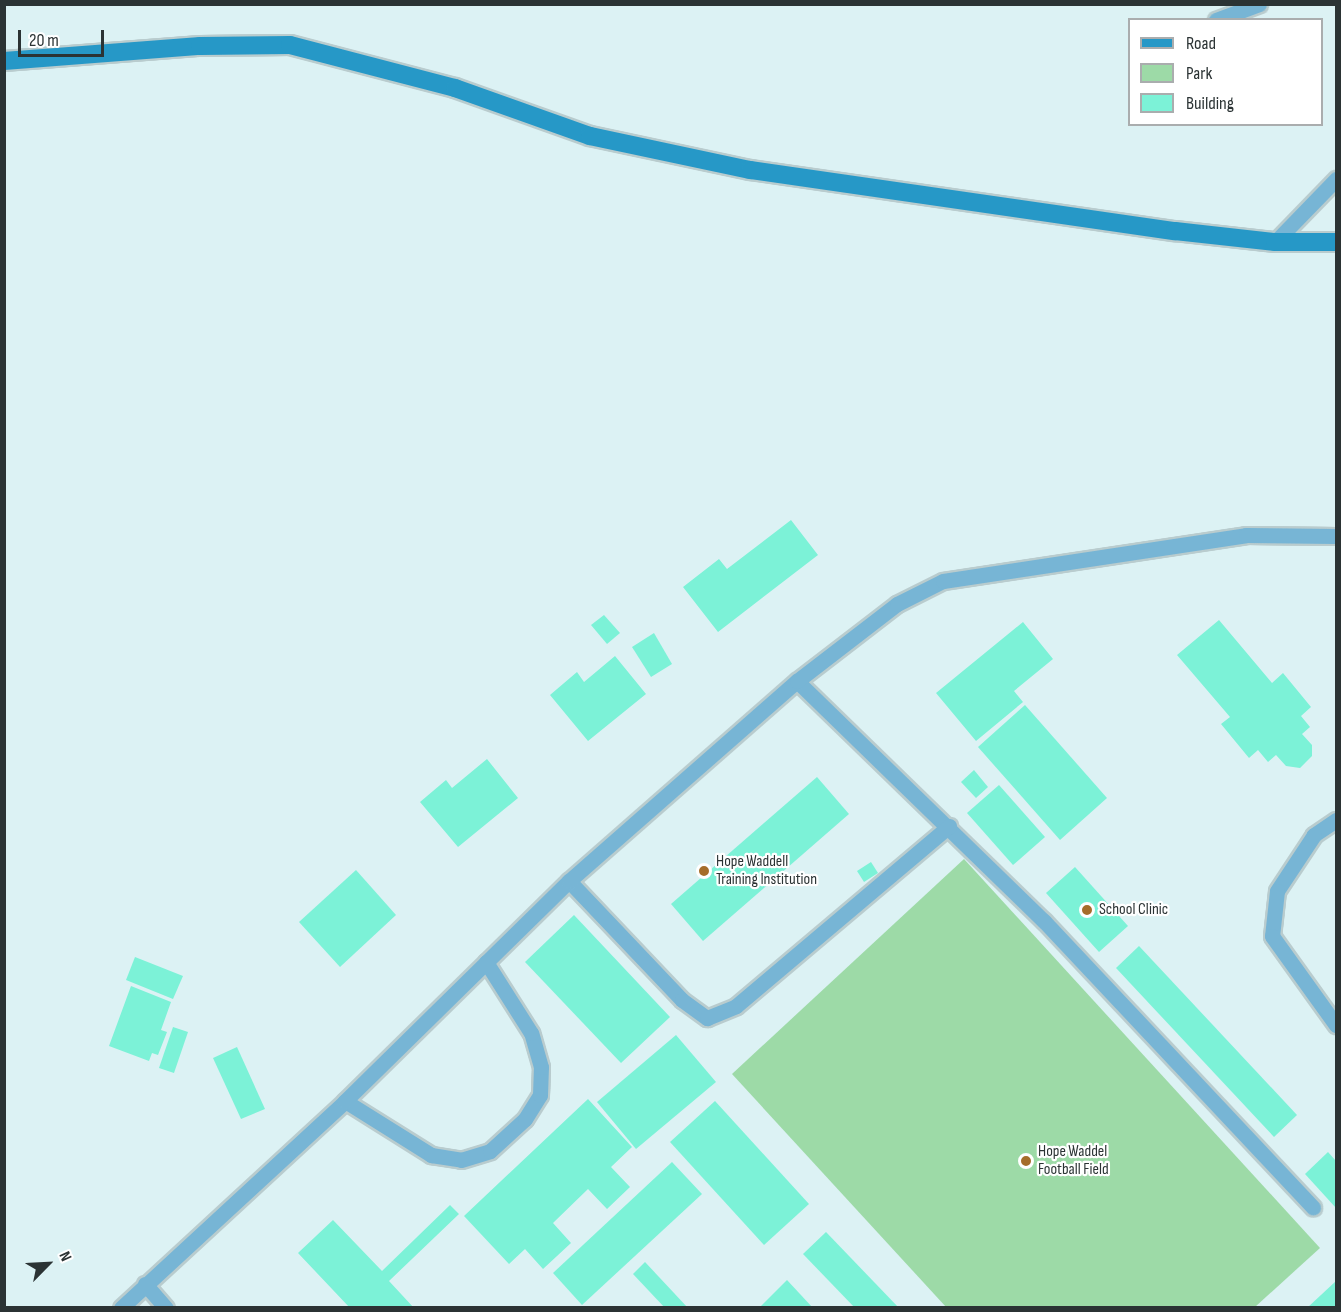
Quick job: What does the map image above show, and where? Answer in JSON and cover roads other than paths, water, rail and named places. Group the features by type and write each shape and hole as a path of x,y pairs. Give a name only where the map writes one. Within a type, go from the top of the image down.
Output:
{"street":[{"path":"4,61 200,46 290,45 455,88 590,136 750,170 1050,216 1275,242 1336,242"}],"lane":[{"path":"1221,18 1259,4"},
{"path":"1275,242 1336,179"},
{"path":"121,1308 345,1101 569,881 797,681 897,604 943,581 1246,535 1336,536"},
{"path":"797,681 949,826 1044,921 1313,1207"},
{"path":"1336,820 1314,835 1277,891 1272,936 1336,1025"},
{"path":"569,881 682,1000 707,1018 736,1006 949,826"},
{"path":"345,1101 431,1155 461,1160 490,1151 525,1119 540,1095 541,1067 531,1033 486,962"},
{"path":"145,1284 166,1308"}],"place":[{"name":"Hope Waddell Training Institution","path":"704,871"},
{"name":"School Clinic","path":"1087,910"},
{"name":"Hope Waddel Football Field","path":"1026,1161"}]}
